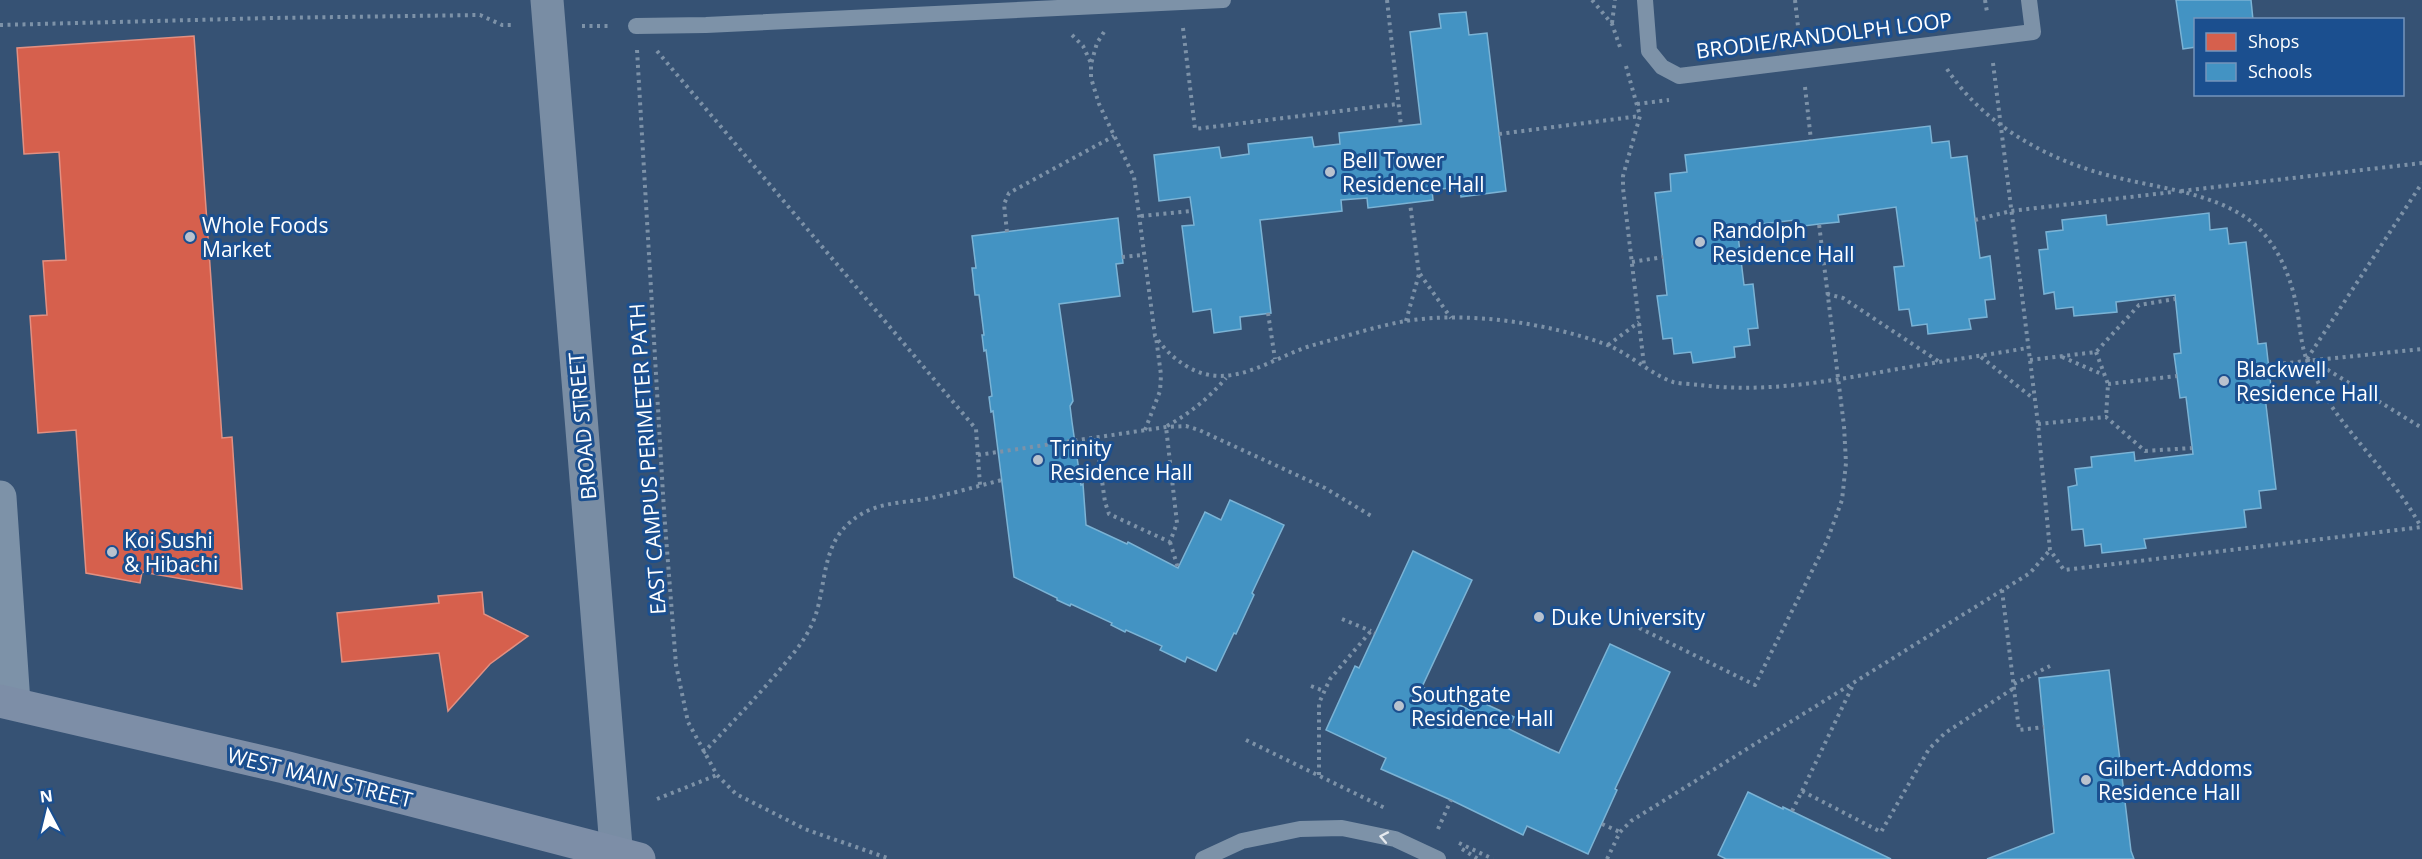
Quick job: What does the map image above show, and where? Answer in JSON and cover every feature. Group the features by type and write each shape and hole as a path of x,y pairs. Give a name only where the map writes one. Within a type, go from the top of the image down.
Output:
{"main road":[{"name":"WEST MAIN STREET","path":"7,702 284,766 624,857"}],"street":[{"name":"BROAD STREET","path":"548,13 624,857"},
{"path":"0,497 7,702"}],"lane":[{"path":"636,26 1223,0"},
{"name":"BRODIE/RANDOLPH LOOP","path":"1645,0 1649,51 1662,67 1679,76 2033,32 2029,0"},
{"path":"1203,859 1242,841 1300,829 1342,828 1395,839 1438,859"}],"path":[{"path":"1387,0 1401,126"},
{"path":"1592,0 1612,24 1621,50"},
{"path":"1612,24 1615,0"},
{"path":"1180,3 1195,129 1397,104"},
{"path":"1120,6 1097,44 1091,64 1094,91 1134,177 1141,216 1143,255 1161,375 1160,391 1146,430"},
{"path":"0,25 480,15 502,25 548,13 636,26 976,429 980,485"},
{"name":"EAST CAMPUS PERIMETER PATH","path":"636,26 663,499 676,665 688,722 717,775 736,794 759,807 849,846 890,859"},
{"path":"1624,60 1640,116 1623,176 1644,365"},
{"path":"1958,65 1946,66 1959,87 1979,108 2000,123 2023,140 2054,157 2118,178 2208,201 2246,217 2265,235 2282,262 2292,285 2307,360 2335,413 2407,502 2421,527 2064,570 2050,550 2038,424 2027,348 2011,211 2000,123 1992,61"},
{"path":"1637,104 1671,100"},
{"path":"1499,134 1640,116"},
{"path":"1007,232 1004,204 1009,193 1114,136"},
{"path":"1975,220 2011,211 2422,163"},
{"path":"2307,360 2422,183"},
{"path":"1406,321 1419,274 1410,203"},
{"path":"1141,216 1192,211"},
{"path":"1619,618 1755,685 1827,541 1842,500 1846,463 1844,426 1819,225"},
{"path":"1122,257 1143,255"},
{"path":"1632,261 1663,257"},
{"path":"1419,274 1451,318"},
{"path":"1827,294 1843,298 1938,362"},
{"path":"2030,360 2096,352 2139,305 2175,299"},
{"path":"1268,313 1275,359"},
{"path":"1155,336 1165,351 1186,366 1212,377 1227,378 1252,371 1275,359 1314,345 1406,321 1451,318 1524,324 1554,329 1608,345 1672,381 1703,386 1797,387 2027,348"},
{"path":"1608,345 1640,322"},
{"path":"2268,365 2422,349"},
{"path":"2096,352 2108,384 2106,417"},
{"path":"1980,356 2034,399"},
{"path":"2062,357 2104,375"},
{"path":"2307,360 2328,370 2422,428"},
{"path":"2108,384 2177,376"},
{"path":"1166,427 1193,411 1227,378"},
{"path":"2038,424 2106,417 2145,451 2192,448"},
{"path":"978,455 1186,426 1324,488 1373,517"},
{"path":"1166,427 1177,523 1170,542 1178,568"},
{"path":"1096,438 1105,502 1109,514 1170,542"},
{"path":"703,753 748,707 802,644 818,611 829,555 836,539 846,526 882,505 900,500 929,498 1002,480"},
{"path":"1607,859 1620,832 1631,821 2030,573 2050,550"},
{"path":"2002,590 2019,730 2044,727"},
{"path":"1319,776 1319,703 1330,679 1373,632 1342,619"},
{"path":"1802,791 1881,832 1929,749 1945,733 2014,686 2050,666"},
{"path":"1792,811 1855,681"},
{"path":"1311,686 1324,691"},
{"path":"1246,740 1393,812"},
{"path":"657,799 717,775"},
{"path":"1436,833 1452,800"},
{"path":"1602,824 1620,832"},
{"path":"1455,841 1493,859"}],"building: Shops":[{"path":"194,36 222,438 232,437 242,589 142,572 140,583 86,573 76,430 38,433 30,316 47,315 43,261 66,260 59,152 24,154 17,48"},
{"path":"482,592 484,614 528,636 490,664 448,711 439,653 342,662 337,613 439,603 438,596"}],"building: Schools":[{"path":"2176,0 2251,0 2253,18 2194,18 2194,47 2183,49"},
{"name":"Bell Tower Residence Hall","path":"1466,12 1469,35 1487,33 1506,191 1461,197 1460,187 1432,190 1433,200 1368,208 1367,198 1341,200 1342,211 1260,220 1271,313 1240,317 1241,329 1214,333 1211,309 1193,312 1182,226 1194,225 1190,197 1159,201 1154,155 1219,147 1221,158 1249,154 1248,144 1312,137 1314,147 1340,144 1339,133 1421,124 1410,32 1441,28 1439,14"},
{"name":"Randolph Residence Hall","path":"1930,126 1932,143 1949,141 1951,158 1967,156 1980,258 1990,256 1995,299 1985,300 1987,317 1969,319 1971,329 1928,334 1927,324 1912,326 1909,309 1899,310 1894,267 1904,266 1896,207 1838,215 1839,222 1796,227 1795,220 1737,227 1744,285 1753,284 1758,328 1748,329 1750,345 1734,347 1735,357 1693,363 1691,352 1674,354 1672,338 1663,339 1657,296 1667,295 1655,193 1671,191 1670,174 1687,172 1685,155"},
{"name":"Blackwell Residence Hall","path":"2209,213 2210,230 2227,228 2229,244 2246,242 2258,344 2266,343 2271,387 2264,388 2276,489 2259,491 2261,508 2244,510 2246,527 2144,539 2146,548 2102,553 2101,544 2085,546 2083,529 2072,530 2068,487 2077,485 2075,469 2092,467 2091,457 2134,452 2135,461 2193,454 2186,397 2180,398 2174,354 2181,353 2175,295 2116,302 2117,312 2074,316 2073,307 2056,309 2054,292 2044,294 2039,250 2048,249 2046,232 2063,230 2062,220 2106,215 2107,225"},
{"name":"Trinity Residence Hall","path":"1118,218 1123,263 1116,264 1120,296 1059,304 1073,401 1070,406 1081,485 1083,484 1086,525 1127,544 1128,542 1178,568 1205,512 1221,520 1230,500 1284,525 1252,593 1254,595 1236,634 1234,633 1216,671 1187,657 1185,662 1160,650 1162,646 1126,630 1125,632 1111,625 1112,623 1057,600 1014,577 993,411 991,412 989,397 992,396 986,350 984,351 979,295 975,295 972,268 976,268 972,236"},
{"name":"Southgate Residence Hall","path":"1413,551 1472,580 1422,687 1472,711 1477,700 1514,717 1509,729 1550,749 1559,753 1610,644 1670,672 1615,789 1617,790 1588,854 1527,826 1523,835 1381,769 1386,758 1326,730 1355,666 1359,668"},
{"name":"Gilbert-Addoms Residence Hall","path":"2109,670 2131,851 2134,859 1987,859 2054,833 2039,678"},
{"path":"1748,792 1891,859 1726,859 1718,855"}],"place":[{"name":"Bell Tower Residence Hall","path":"1330,172"},
{"name":"Whole Foods Market","path":"190,237"},
{"name":"Randolph Residence Hall","path":"1700,242"},
{"name":"Blackwell Residence Hall","path":"2224,381"},
{"name":"Trinity Residence Hall","path":"1038,460"},
{"name":"Koi Sushi & Hibachi","path":"112,552"},
{"name":"Duke University","path":"1539,617"},
{"name":"Southgate Residence Hall","path":"1399,706"},
{"name":"Gilbert-Addoms Residence Hall","path":"2086,780"}]}
